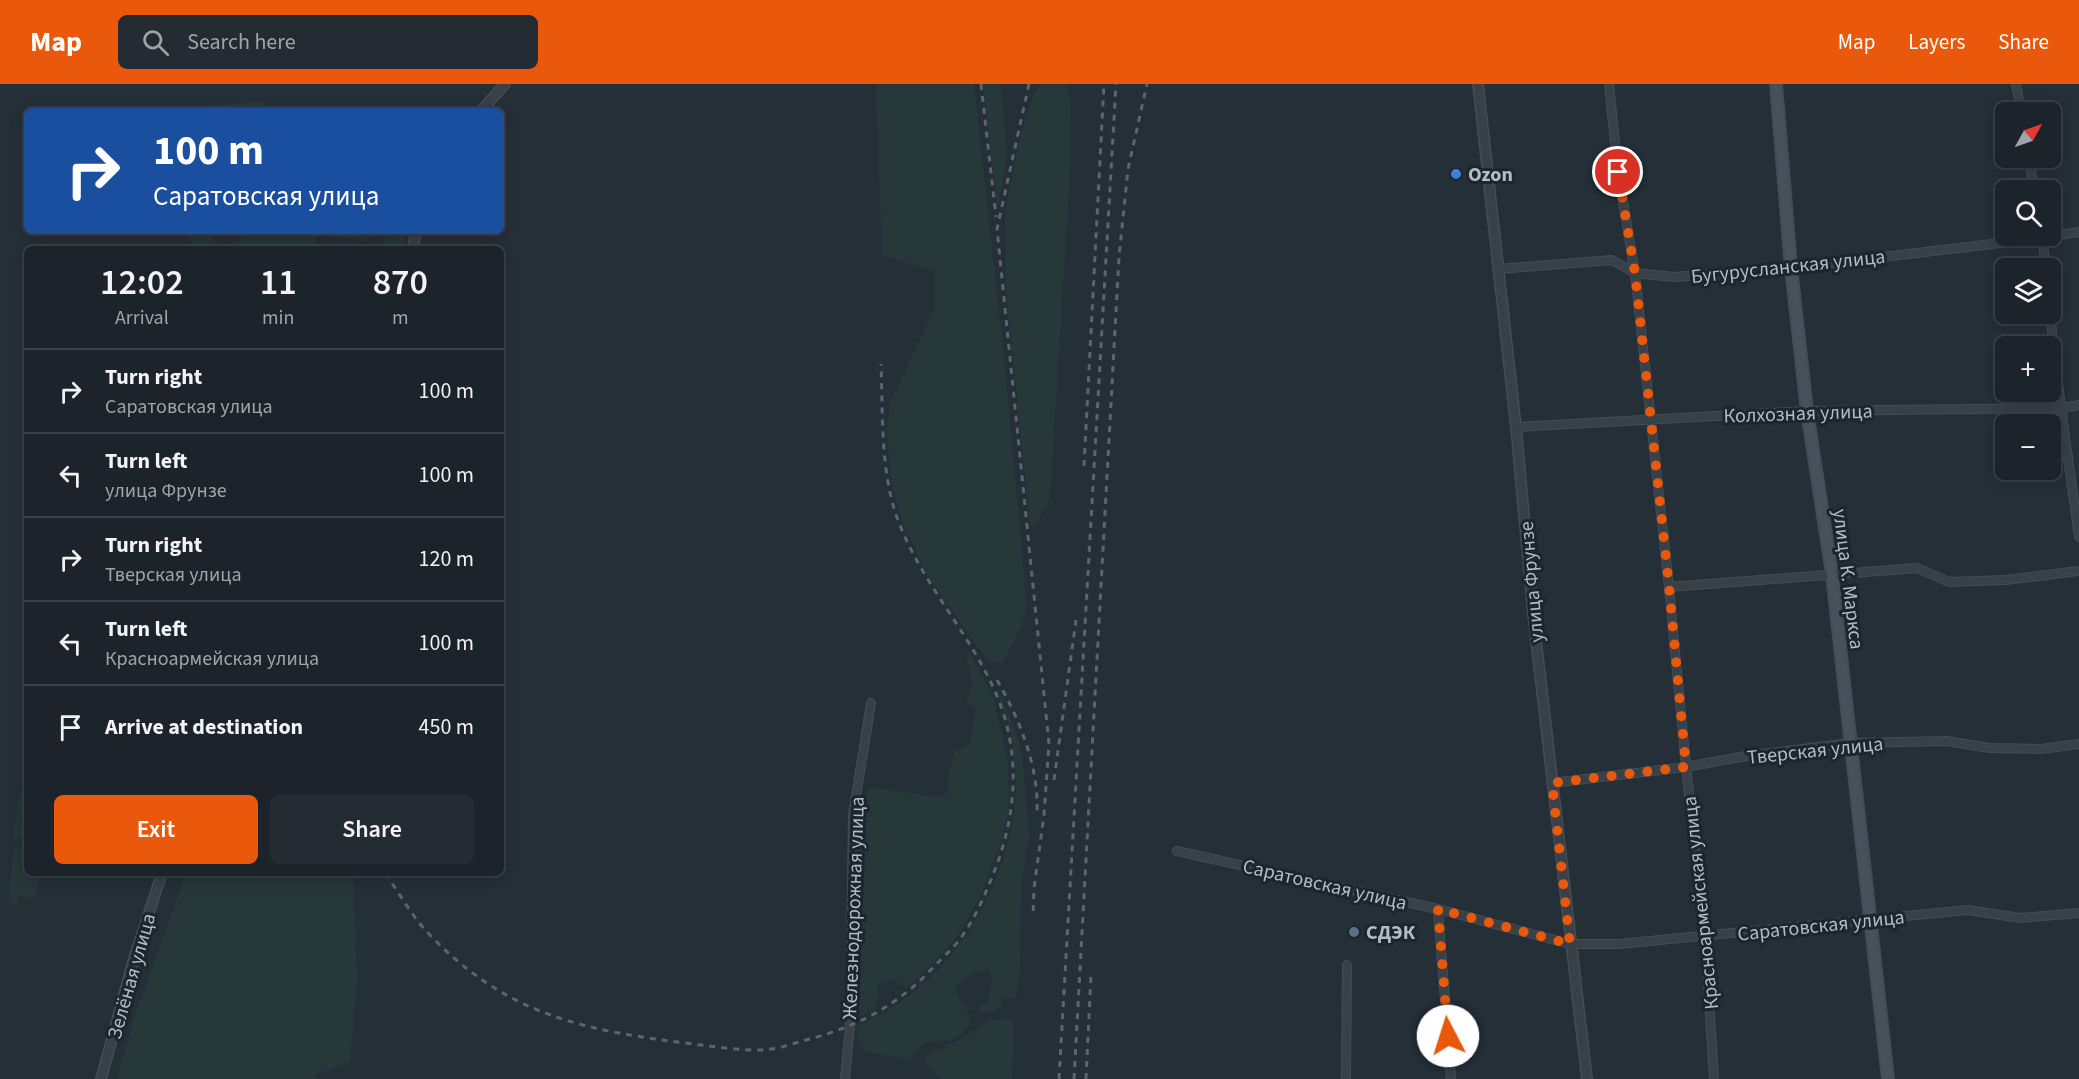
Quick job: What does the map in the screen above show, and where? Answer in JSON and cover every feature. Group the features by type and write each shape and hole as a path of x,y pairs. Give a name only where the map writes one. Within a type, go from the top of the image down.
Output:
{"main road":[{"name":"улица К. Маркса","path":"1776,84 1791,268 1808,411 1832,574 1888,1079"}],"street":[{"path":"484,108 505,84"},
{"name":"улица Фрунзе","path":"1478,84 1516,427 1533,614 1587,1079"},
{"name":"Красноармейская улица","path":"1609,84 1618,172 1635,273 1669,586 1705,937 1714,1079"},
{"path":"2016,84 2019,102"},
{"name":"Бугурусланская улица","path":"2061,234 2079,232"},
{"name":"Бугурусланская улица","path":"1498,269 1612,260 1635,273 1674,277 1791,268 1995,243"},
{"path":"2051,324 2079,537"},
{"name":"Колхозная улица","path":"1516,427 1808,411 2061,408 2079,405"},
{"path":"1669,586 1917,568 1949,582 2006,580 2079,571"},
{"name":"Железнодорожная улица","path":"845,1079 850,1026 853,815 871,703"},
{"name":"Тверская улица","path":"1552,783 1686,767 1746,756 1850,743 1946,741 1990,748 2041,749 2079,744"},
{"name":"Саратовская улица","path":"1177,851 1438,909 1570,944 1619,944 1705,937 1968,910 2021,918 2079,913"},
{"name":"Зелёная улица","path":"101,1079 133,962 161,876"},
{"path":"1438,909 1451,1079"},
{"path":"1346,1079 1347,965"}],"shaded area":[{"path":"876,84 974,84 1006,375 1027,607 1020,630 1002,664 989,660 978,648 928,576 902,521 891,481 887,432 889,405 934,310 935,272 882,255"},
{"path":"983,84 1001,84 1007,154 998,211"},
{"path":"1040,84 1066,84 1071,104 1070,174 1050,499 1035,526 1030,525 1006,292 1005,210 1021,134 1033,97"},
{"path":"265,101 267,108 195,108"},
{"path":"190,234 212,234 218,246 191,246"},
{"path":"241,234 369,234 368,241 317,235 313,246 221,246 240,240"},
{"path":"386,234 408,234 402,246 382,246"},
{"path":"969,652 992,693 1008,763 1009,809 1002,838 979,899 961,931 945,951 907,988 891,979 876,986 879,996 873,1011 860,1016 857,995 855,916 865,863 857,853 859,817 870,787 938,797 949,792 947,783 954,752 971,743 973,719 977,708 966,703 972,684 966,654"},
{"path":"999,696 1002,696 1018,738 1023,763 1029,834 1021,888 1020,972 1016,998 1003,999 1001,1006 992,1012 979,1013 980,1005 988,1003 992,977 987,969 957,984 956,993 971,1017 969,1024 960,1035 940,1042 925,1042 908,1060 864,1051 858,1039 856,1026 889,1010 919,988 946,961 969,931 1002,863 1011,827 1016,791 1016,767"},
{"path":"24,788 24,840 14,838 19,793"},
{"path":"14,846 24,848 24,876 40,876 35,898 19,896 16,907 9,898"},
{"path":"185,876 353,876 357,981 350,1061 316,1075 316,1079 117,1079 135,1015"},
{"path":"1014,1019 1012,1079 941,1079 923,1059 963,1038 990,1020"}],"railway":[{"path":"981,84 996,217"},
{"path":"1029,84 997,229 1049,744 1033,917"},
{"path":"1084,466 1104,84"},
{"path":"1059,1079 1116,84"},
{"path":"1074,1079 1119,257 1128,169 1147,84"},
{"path":"388,876 424,928 458,962 488,984 519,1001 550,1015 618,1033 732,1049 779,1048 836,1031 868,1017 911,988 956,944 975,915 999,858 1011,810 1013,762 1003,713 994,689 971,647 932,587 899,523 885,465 881,364"},
{"path":"1054,780 1076,620"},
{"path":"997,680 1026,744 1035,778 1037,813"},
{"path":"1086,1079 1091,975"}],"place":[{"name":"Ozon","path":"1456,174"},
{"name":"СДЭК","path":"1354,932"}],"route":[{"path":"1448,1036 1438,909 1570,944 1552,783 1686,767 1635,273 1618,172"}]}
